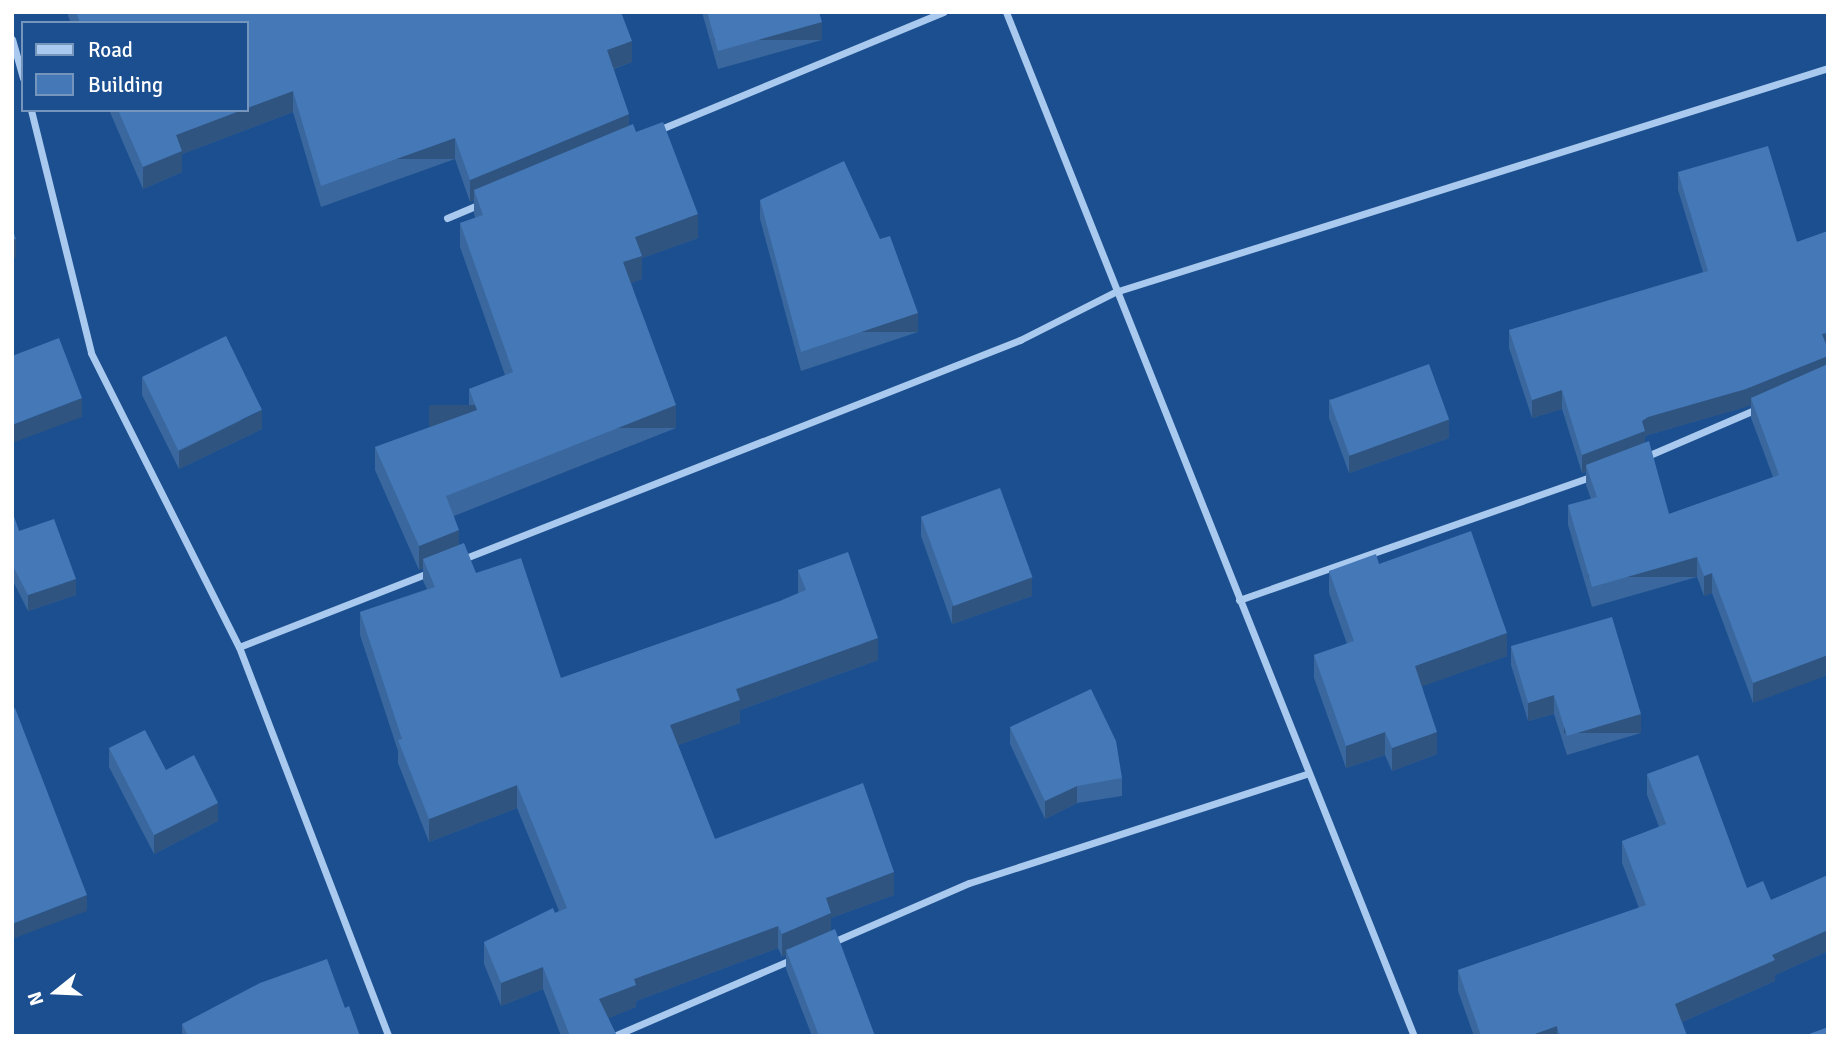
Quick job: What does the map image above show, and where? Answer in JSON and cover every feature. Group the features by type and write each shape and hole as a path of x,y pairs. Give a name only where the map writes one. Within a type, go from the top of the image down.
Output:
{"street":[{"path":"651,133 943,12"},
{"path":"1006,12 1115,292 1414,1036"},
{"path":"12,39 21,71"},
{"path":"447,565 1020,341 1115,292 1828,68"},
{"path":"31,112 91,353 239,647 388,1036"},
{"path":"447,218 486,202"},
{"path":"1640,459 1765,406"},
{"path":"1239,600 1601,473"},
{"path":"239,647 434,570"},
{"path":"817,949 969,883 1309,773"},
{"path":"614,1036 804,954"}],"building":[{"path":"76,12 621,12 632,41 607,50 629,114 470,180 455,138 321,186 293,91 248,108 248,21 79,21"},
{"path":"707,12 819,12 822,22 718,51"},
{"path":"119,112 237,112 176,135 182,151 143,167"},
{"path":"663,122 698,214 635,237 642,256 623,262 676,405 446,496 459,530 419,546 375,447 477,410 469,389 513,372 460,223 483,215 474,190 633,124 636,132"},
{"path":"1768,146 1797,242 1828,231 1828,333 1822,334 1828,356 1746,389 1648,417 1642,421 1645,431 1582,455 1562,390 1532,400 1509,330 1708,271 1678,172"},
{"path":"844,161 880,239 890,236 918,313 801,352 760,200"},
{"path":"226,336 262,410 178,450 142,377"},
{"path":"59,338 82,398 12,425 12,356"},
{"path":"1429,364 1449,419 1350,456 1329,400"},
{"path":"1828,364 1828,655 1753,683 1712,573 1704,576 1697,557 1592,587 1568,505 1597,497 1586,465 1649,441 1669,514 1779,475 1751,398"},
{"path":"1000,488 1032,577 954,606 921,517"},
{"path":"12,511 19,531 54,519 76,579 28,595 12,568"},
{"path":"1471,531 1507,633 1415,666 1437,732 1392,748 1385,732 1346,746 1314,655 1354,641 1329,571 1376,554 1379,564"},
{"path":"464,543 476,573 521,558 561,678 806,590 798,570 848,552 878,638 736,689 740,700 670,725 715,839 863,783 894,872 826,898 831,913 782,934 778,926 634,979 636,985 599,999 617,1036 570,1036 543,967 501,983 484,942 553,908 555,913 567,908 517,785 429,819 398,740 402,739 360,612 435,587 423,559"},
{"path":"1612,617 1641,714 1567,736 1554,695 1528,703 1511,646"},
{"path":"1091,689 1116,741 1122,778 1077,786 1045,801 1010,727"},
{"path":"15,708 87,895 12,924 12,709"},
{"path":"145,730 166,770 194,755 218,803 154,835 109,748"},
{"path":"1698,755 1747,888 1763,881 1771,900 1828,875 1828,930 1772,955 1775,960 1675,1004 1687,1036 1560,1036 1557,1026 1529,1036 1481,1036 1458,970 1646,905 1622,841 1666,824 1647,774"},
{"path":"835,929 875,1036 819,1036 786,950"},
{"path":"327,959 345,1008 349,1006 360,1036 188,1036 182,1024 260,983"},
{"path":"1828,1027 1828,1036 1804,1036"}]}
